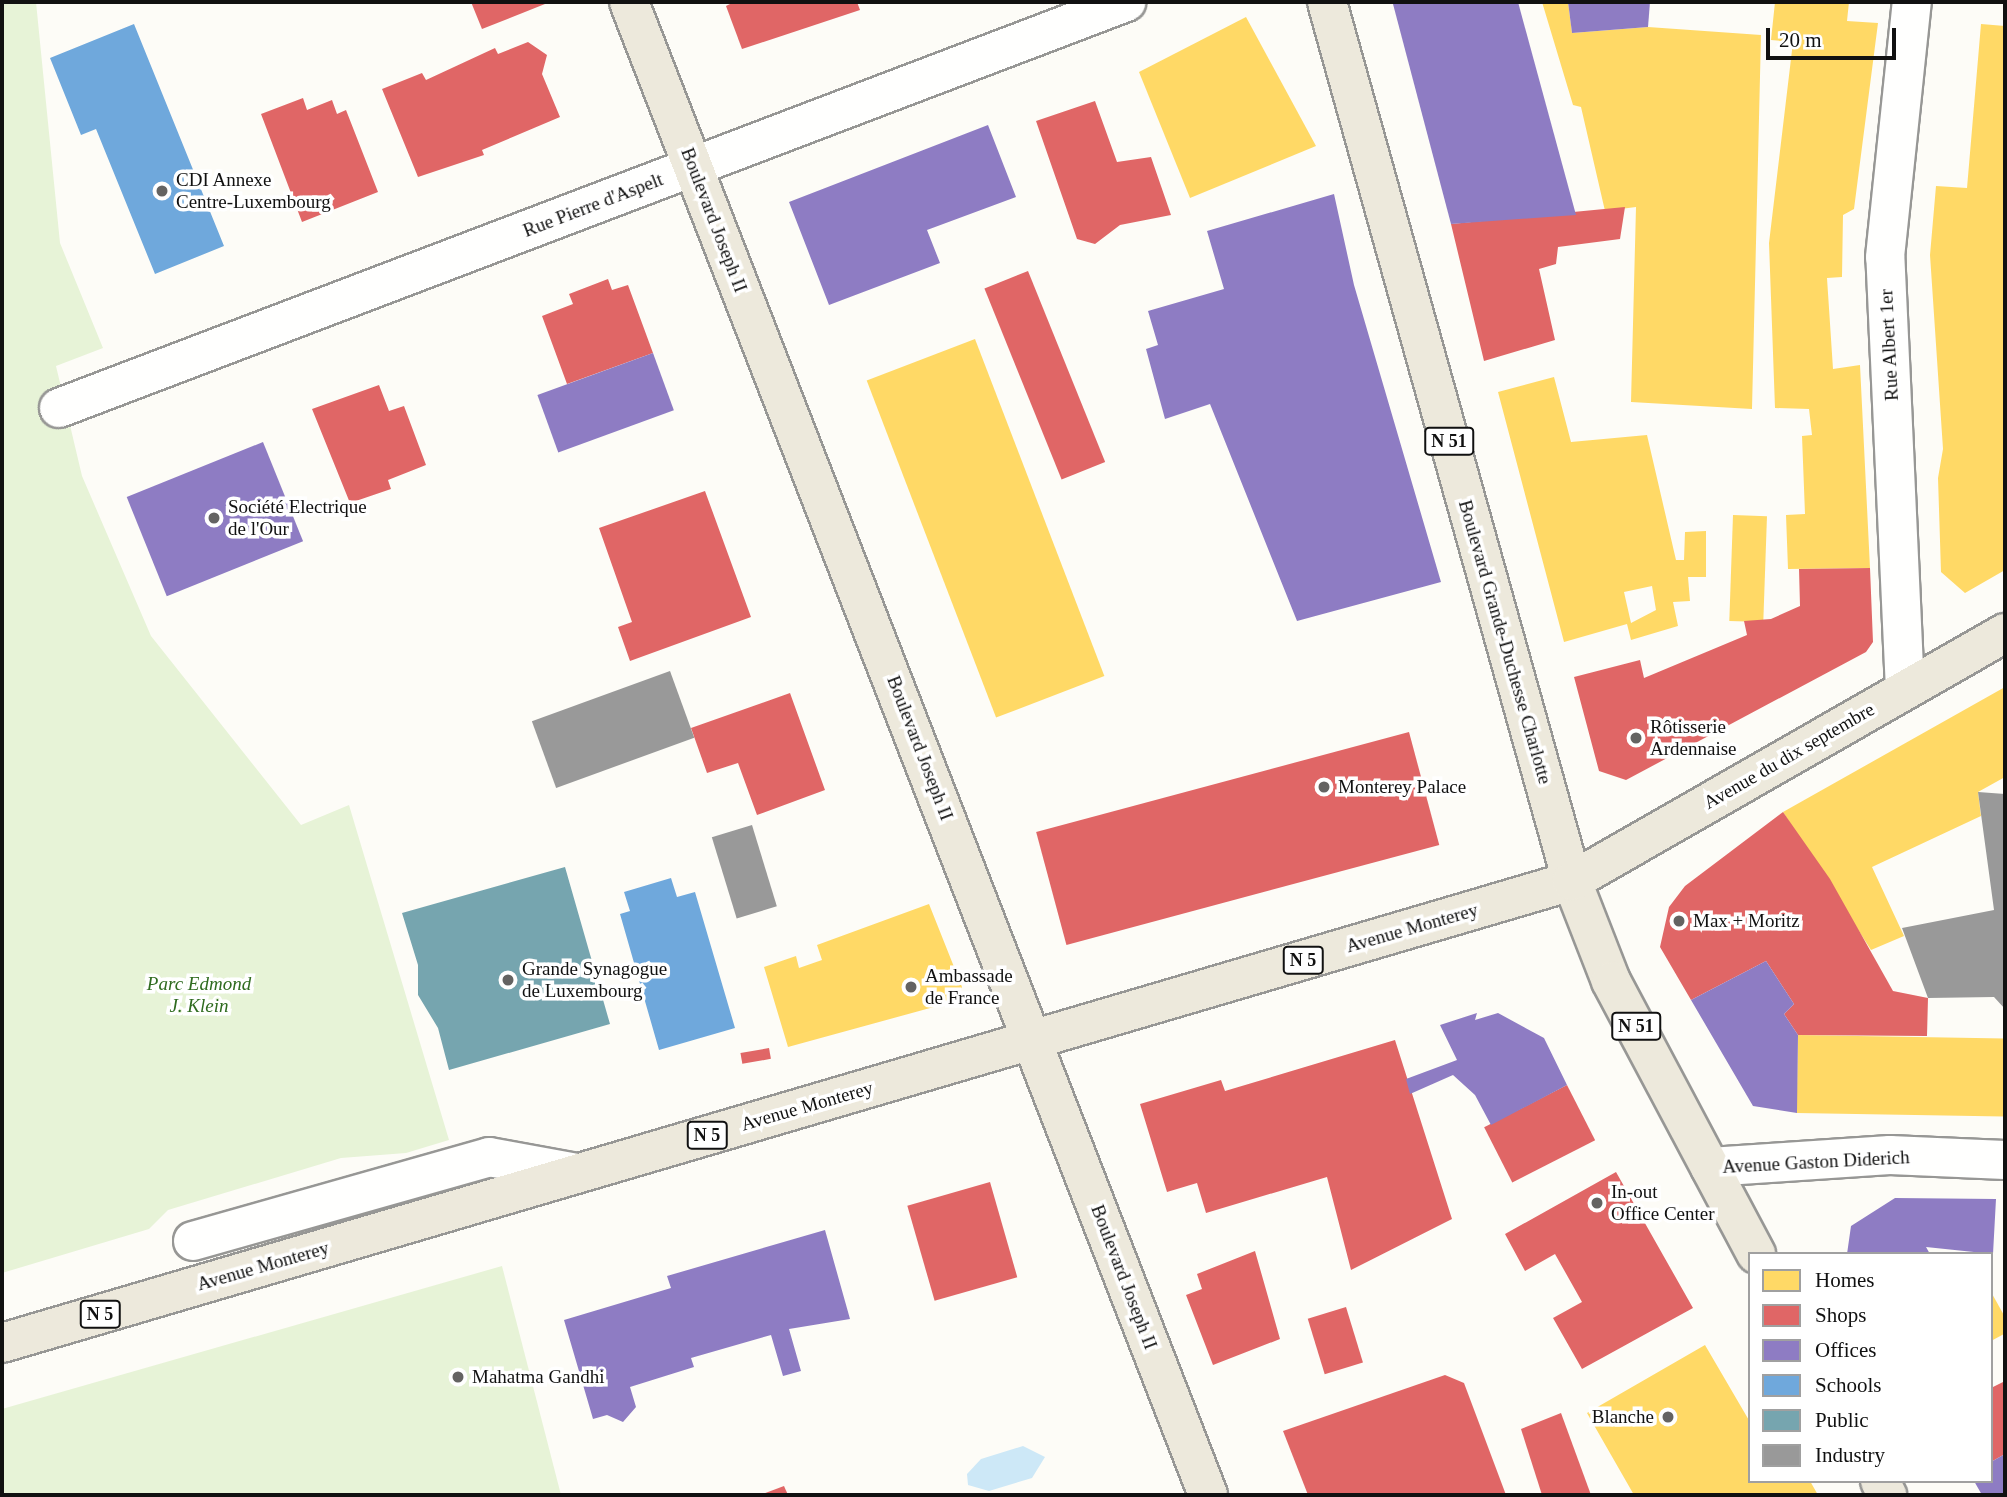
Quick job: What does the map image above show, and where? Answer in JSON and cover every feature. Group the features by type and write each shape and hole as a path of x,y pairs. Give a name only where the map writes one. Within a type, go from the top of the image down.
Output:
{"main road":[{"name":"Boulevard Joseph II","path":"629,2 1208,1495"},
{"name":"Boulevard Grande-Duchesse Charlotte","path":"1327,2 1572,881 1611,981 1755,1252"},
{"name":"Avenue du dix septembre","path":"1572,881 2005,633"},
{"name":"Avenue Monterey","path":"2,1343 1572,881"}],"street":[{"name":"Rue Pierre d'Aspelt","path":"59,408 1126,2"},
{"name":"Rue Albert 1er","path":"1905,690 1885,257 1912,2"},
{"name":"Avenue Gaston Diderich","path":"1710,1167 1891,1155 2005,1160"},
{"path":"193,1241 489,1157 577,1173"}],"green space":[{"name":"Parc Edmond J. Klein","path":"2,2 36,2 60,243 103,348 56,366 82,476 151,636 301,825 349,805 449,1140 406,1153 341,1158 168,1210 149,1229 2,1273"},
{"path":"502,1266 561,1495 2,1495 2,1409"}],"water":[{"path":"1023,1446 1045,1457 1032,1478 989,1491 968,1485 967,1474 981,1459"}],"building: Homes":[{"path":"1542,2 1568,2 1572,33 1648,27 1761,35 1752,409 1631,402 1636,207 1605,211 1581,107 1573,105"},
{"path":"1775,2 1849,2 1847,21 1878,23 1854,209 1843,215 1842,277 1827,278 1833,369 1860,365 1870,568 1788,569 1786,515 1805,514 1802,436 1812,435 1809,409 1775,408 1769,243 1793,42 1771,40"},
{"path":"1246,17 1316,146 1190,198 1139,72"},
{"path":"1981,24 2005,26 2005,570 1965,593 1941,572 1938,478 1943,449 1930,255 1936,186 1967,188"},
{"path":"975,339 1104,676 996,718 867,381"},
{"path":"1554,377 1571,442 1647,435 1676,560 1684,560 1685,532 1706,531 1706,577 1688,577 1690,601 1673,602 1678,626 1631,640 1627,624 1564,642 1498,392","holes":["1652,586 1656,610 1631,623 1624,592"]},
{"path":"1733,515 1767,516 1763,622 1729,621"},
{"path":"2005,687 2005,777 1978,792 1981,816 1872,867 1904,936 1871,950 1783,812"},
{"path":"929,904 962,987 952,1002 788,1047 764,967 796,956 799,968 822,960 817,945"},
{"path":"1798,1035 2005,1039 2004,1117 1797,1113"},
{"path":"1993,1296 2005,1317 2004,1334 1993,1340"},
{"name":"Blanche","path":"1705,1345 1748,1419 1748,1483 1811,1483 1818,1495 1634,1495 1587,1413"}],"building: Shops":[{"path":"471,2 550,2 482,29"},
{"path":"734,2 857,2 860,10 742,49 726,6"},
{"path":"528,42 547,55 542,74 560,117 482,150 484,155 418,177 382,89 422,73 426,80 495,48 498,54"},
{"path":"303,98 307,110 332,100 337,114 346,110 378,192 302,222 261,114"},
{"path":"1095,101 1117,162 1151,157 1171,215 1120,225 1095,244 1077,239 1036,121"},
{"path":"1625,207 1620,239 1558,247 1556,264 1539,269 1555,340 1484,361 1451,224"},
{"path":"1028,271 1105,462 1062,480 984,289"},
{"path":"608,279 612,290 628,285 653,353 567,384 542,316 573,304 569,294"},
{"path":"379,385 389,411 404,406 426,465 388,480 391,489 350,503 312,409"},
{"path":"705,491 751,617 630,661 618,627 632,622 599,528"},
{"path":"1870,568 1873,642 1866,652 1626,780 1599,771 1574,677 1640,660 1644,678 1747,635 1744,621 1771,619 1800,606 1799,569"},
{"path":"790,693 825,790 757,815 738,763 707,773 691,728"},
{"name":"Monterey Palace","path":"1409,732 1439,845 1066,945 1036,832"},
{"path":"1783,812 1830,879 1893,991 1928,998 1927,1036 1798,1035 1784,1014 1794,1004 1766,961 1691,1000 1660,947 1669,907 1685,886"},
{"path":"1395,1040 1452,1219 1351,1270 1327,1177 1206,1213 1197,1183 1167,1192 1140,1104 1221,1080 1225,1091"},
{"path":"769,1048 771,1059 742,1064 740,1053"},
{"path":"1567,1085 1595,1140 1512,1182 1484,1127"},
{"path":"1616,1172 1693,1308 1582,1369 1553,1318 1582,1302 1555,1254 1525,1271 1505,1234"},
{"path":"990,1182 1017,1277 935,1301 907,1206"},
{"path":"1255,1251 1280,1339 1213,1365 1186,1295 1202,1289 1197,1274"},
{"path":"1346,1307 1363,1362 1325,1374 1308,1319"},
{"path":"1445,1375 1464,1383 1506,1495 1308,1495 1283,1431"},
{"path":"2005,1381 2005,1454 1993,1461 1993,1387"},
{"path":"1561,1413 1591,1495 1542,1495 1521,1429"},
{"path":"784,1486 788,1495 760,1495"}],"building: Offices":[{"path":"1518,2 1576,215 1451,224 1393,4"},
{"path":"1568,2 1650,2 1648,27 1572,33"},
{"path":"988,125 1016,197 927,230 940,263 829,305 789,202"},
{"path":"1334,194 1354,285 1441,582 1297,621 1210,404 1165,419 1146,349 1158,345 1148,311 1224,289 1207,231"},
{"path":"653,353 674,410 558,452 537,395"},
{"name":"Société Electrique de l'Our","path":"263,442 303,541 167,596 127,497"},
{"path":"1766,961 1794,1004 1784,1014 1798,1035 1797,1113 1753,1106 1691,1000"},
{"path":"1477,1013 1475,1020 1498,1013 1544,1038 1567,1085 1491,1125 1475,1095 1453,1075 1410,1094 1406,1079 1457,1060 1440,1025"},
{"path":"1895,1198 1996,1199 1993,1254 1926,1247 1929,1252 1847,1252 1851,1226"},
{"path":"825,1230 850,1319 789,1329 801,1371 783,1376 771,1335 691,1358 694,1367 630,1387 636,1407 623,1422 607,1415 593,1419 564,1320 671,1288 667,1276"},
{"path":"2005,1454 2005,1495 1982,1495 1975,1483 1993,1483 1993,1461"}],"building: Schools":[{"name":"CDI Annexe Centre-Luxembourg","path":"134,24 224,246 155,274 96,129 81,135 50,58"},
{"path":"671,878 677,897 695,892 735,1028 659,1050 620,914 630,911 624,892"}],"building: Public":[{"name":"Grande Synagogue de Luxembourg","path":"565,867 610,1024 449,1070 438,1028 418,995 418,965 402,913"}],"building: Industry":[{"path":"670,671 694,738 556,788 532,721"},
{"path":"1978,792 2005,794 2005,1009 1994,997 1928,998 1902,928 1994,910"},
{"path":"752,825 777,906 737,919 712,837"}],"place":[{"name":"CDI Annexe Centre-Luxembourg","path":"162,191"},
{"name":"Société Electrique de l'Our","path":"214,518"},
{"name":"Rôtisserie Ardennaise","path":"1636,738"},
{"name":"Monterey Palace","path":"1324,787"},
{"name":"Max + Moritz","path":"1679,921"},
{"name":"Grande Synagogue de Luxembourg","path":"508,980"},
{"name":"Ambassade de France","path":"911,987"},
{"name":"In-out Office Center","path":"1597,1203"},
{"name":"Mahatma Gandhi","path":"458,1377"},
{"name":"Blanche","path":"1668,1417"}]}
